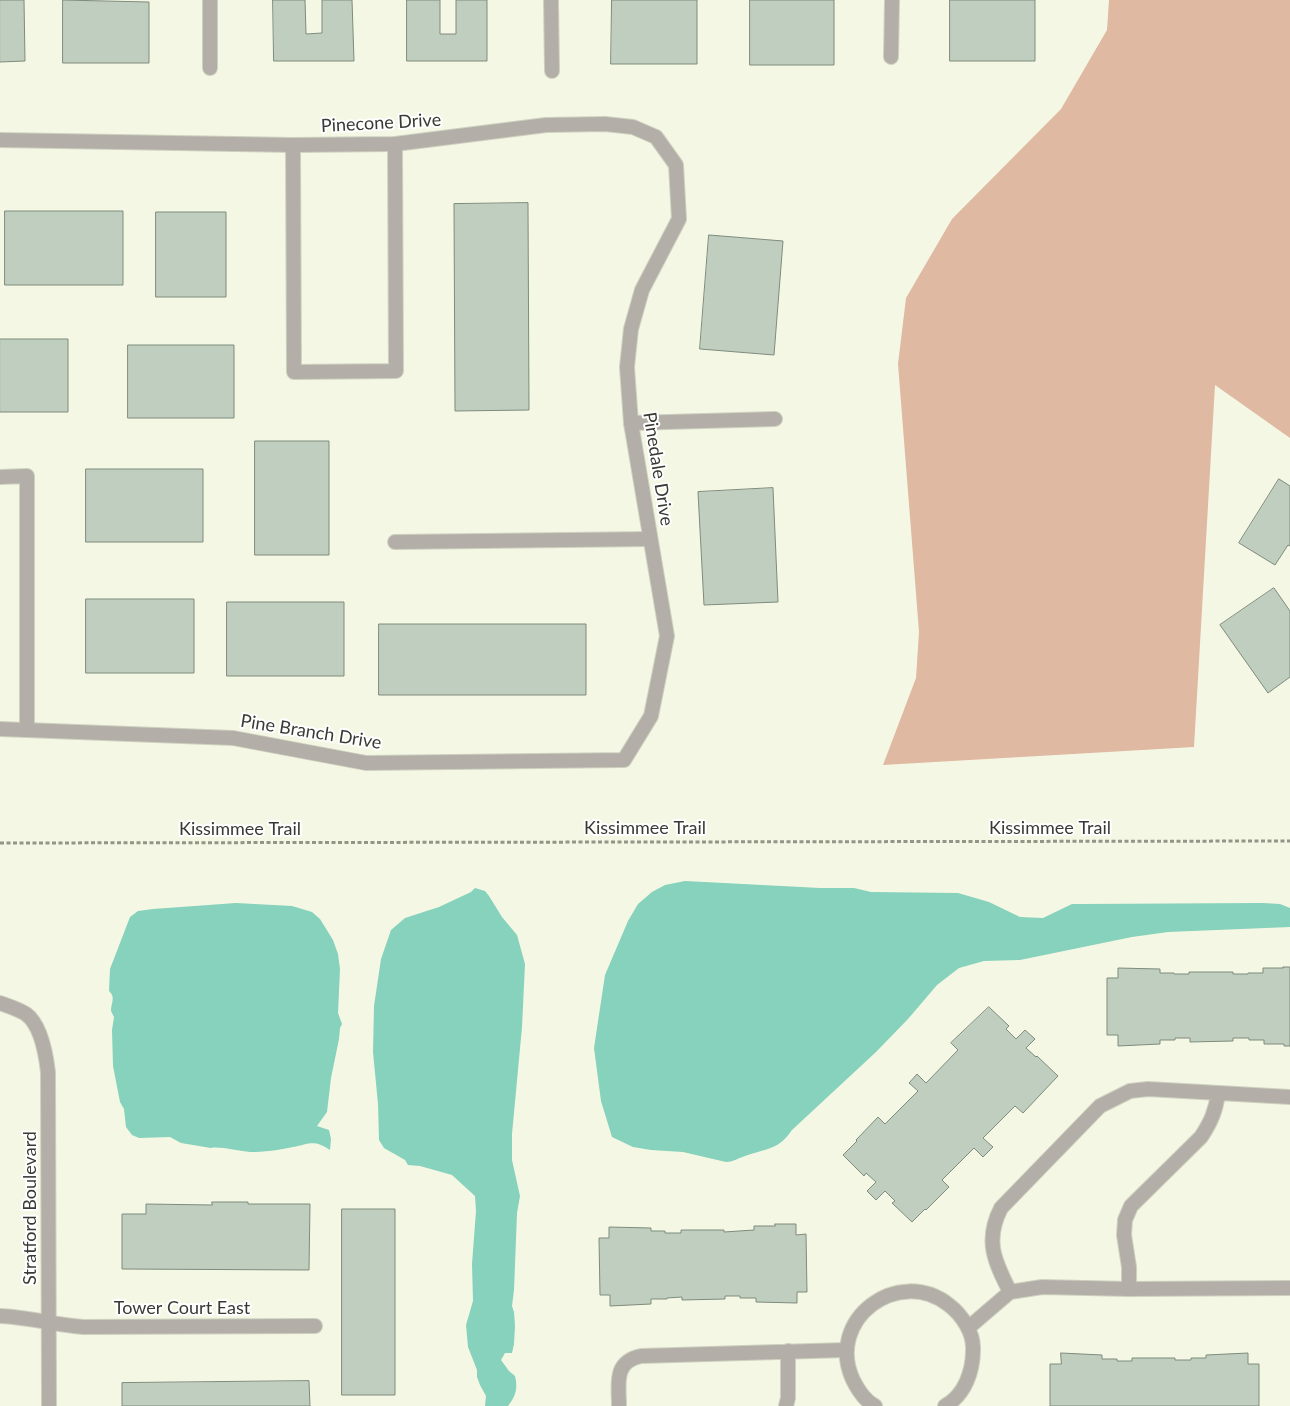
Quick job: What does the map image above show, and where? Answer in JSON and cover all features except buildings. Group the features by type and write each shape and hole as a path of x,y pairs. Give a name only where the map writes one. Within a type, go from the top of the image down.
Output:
{"street":[{"path":"210,0 210,68"},
{"path":"551,0 552,71"},
{"path":"891,57 892,0"},
{"name":"Pinecone Drive","path":"0,140 293,145 395,144 546,126 605,124 633,127 656,137 676,165 679,219 672,234"},
{"path":"293,145 294,372 304,372 396,371 395,144"},
{"name":"Pinedale Drive","path":"652,716 667,636 630,423 627,367 631,330 642,290 672,234"},
{"path":"630,423 775,419"},
{"path":"0,477 27,476 26,730"},
{"path":"395,542 650,539"},
{"name":"Pine Branch Drive","path":"0,729 232,738 366,764 624,760 652,716"},
{"name":"Stratford Boulevard","path":"0,1003 27,1015 39,1033 45,1052 48,1072 49,1406"},
{"path":"1010,1292 996,1262 992,1248 992,1234 998,1214 1001,1208 1100,1106 1130,1091 1148,1088 1290,1097"},
{"path":"1129,1289 1129,1267 1124,1235 1125,1220 1131,1206 1201,1137 1210,1124 1216,1109 1218,1093"},
{"path":"968,1328 1010,1292 1042,1287 1129,1289 1290,1288"},
{"path":"875,1406 858,1390 848,1370 846,1350 851,1330 862,1312 879,1299 899,1292 920,1291 940,1298 957,1311 968,1328 974,1348 972,1369 964,1388 946,1406"},
{"name":"Tower Court East","path":"0,1316 28,1318 83,1327 315,1326"},
{"path":"619,1406 620,1371 625,1362 641,1356 846,1350"},
{"path":"786,1406 788,1398 788,1351"}],"path":[{"name":"Kissimmee Trail","path":"0,843 1290,841"}],"shaded area":[{"path":"1109,0 1290,0 1290,438 1215,385 1194,747 883,765 916,678 919,632 898,364 906,298 952,219 1061,109 1107,30"}],"water":[{"path":"685,881 854,888 871,892 958,893 989,902 1020,917 1043,918 1072,904 1280,904 1290,908 1290,927 1168,932 1132,937 1020,960 984,961 959,968 937,985 876,1052 792,1130 783,1141 768,1149 726,1162 683,1152 633,1147 612,1137 601,1101 594,1048 605,975 628,921 638,904 652,892 665,885"},
{"path":"475,888 485,891 502,917 517,935 525,964 522,1027 512,1134 512,1160 520,1196 517,1213 512,1306 515,1326 514,1344 512,1353 505,1353 501,1360 515,1376 516,1380 516,1392 508,1406 485,1406 486,1396 477,1377 477,1370 468,1347 466,1325 473,1301 472,1264 476,1211 475,1196 452,1175 420,1166 408,1165 405,1160 384,1148 379,1140 373,1052 374,1006 381,959 391,930 405,918 439,907 471,892"},
{"path":"236,903 292,906 312,912 320,919 333,940 338,954 340,969 338,1013 342,1024 331,1078 327,1112 317,1126 329,1130 331,1139 330,1150 315,1143 255,1152 211,1148 181,1143 170,1137 139,1138 132,1135 126,1127 124,1109 120,1102 113,1066 112,1030 114,1017 111,1011 113,1000 109,991 110,969 130,917 138,911 153,909"}]}
